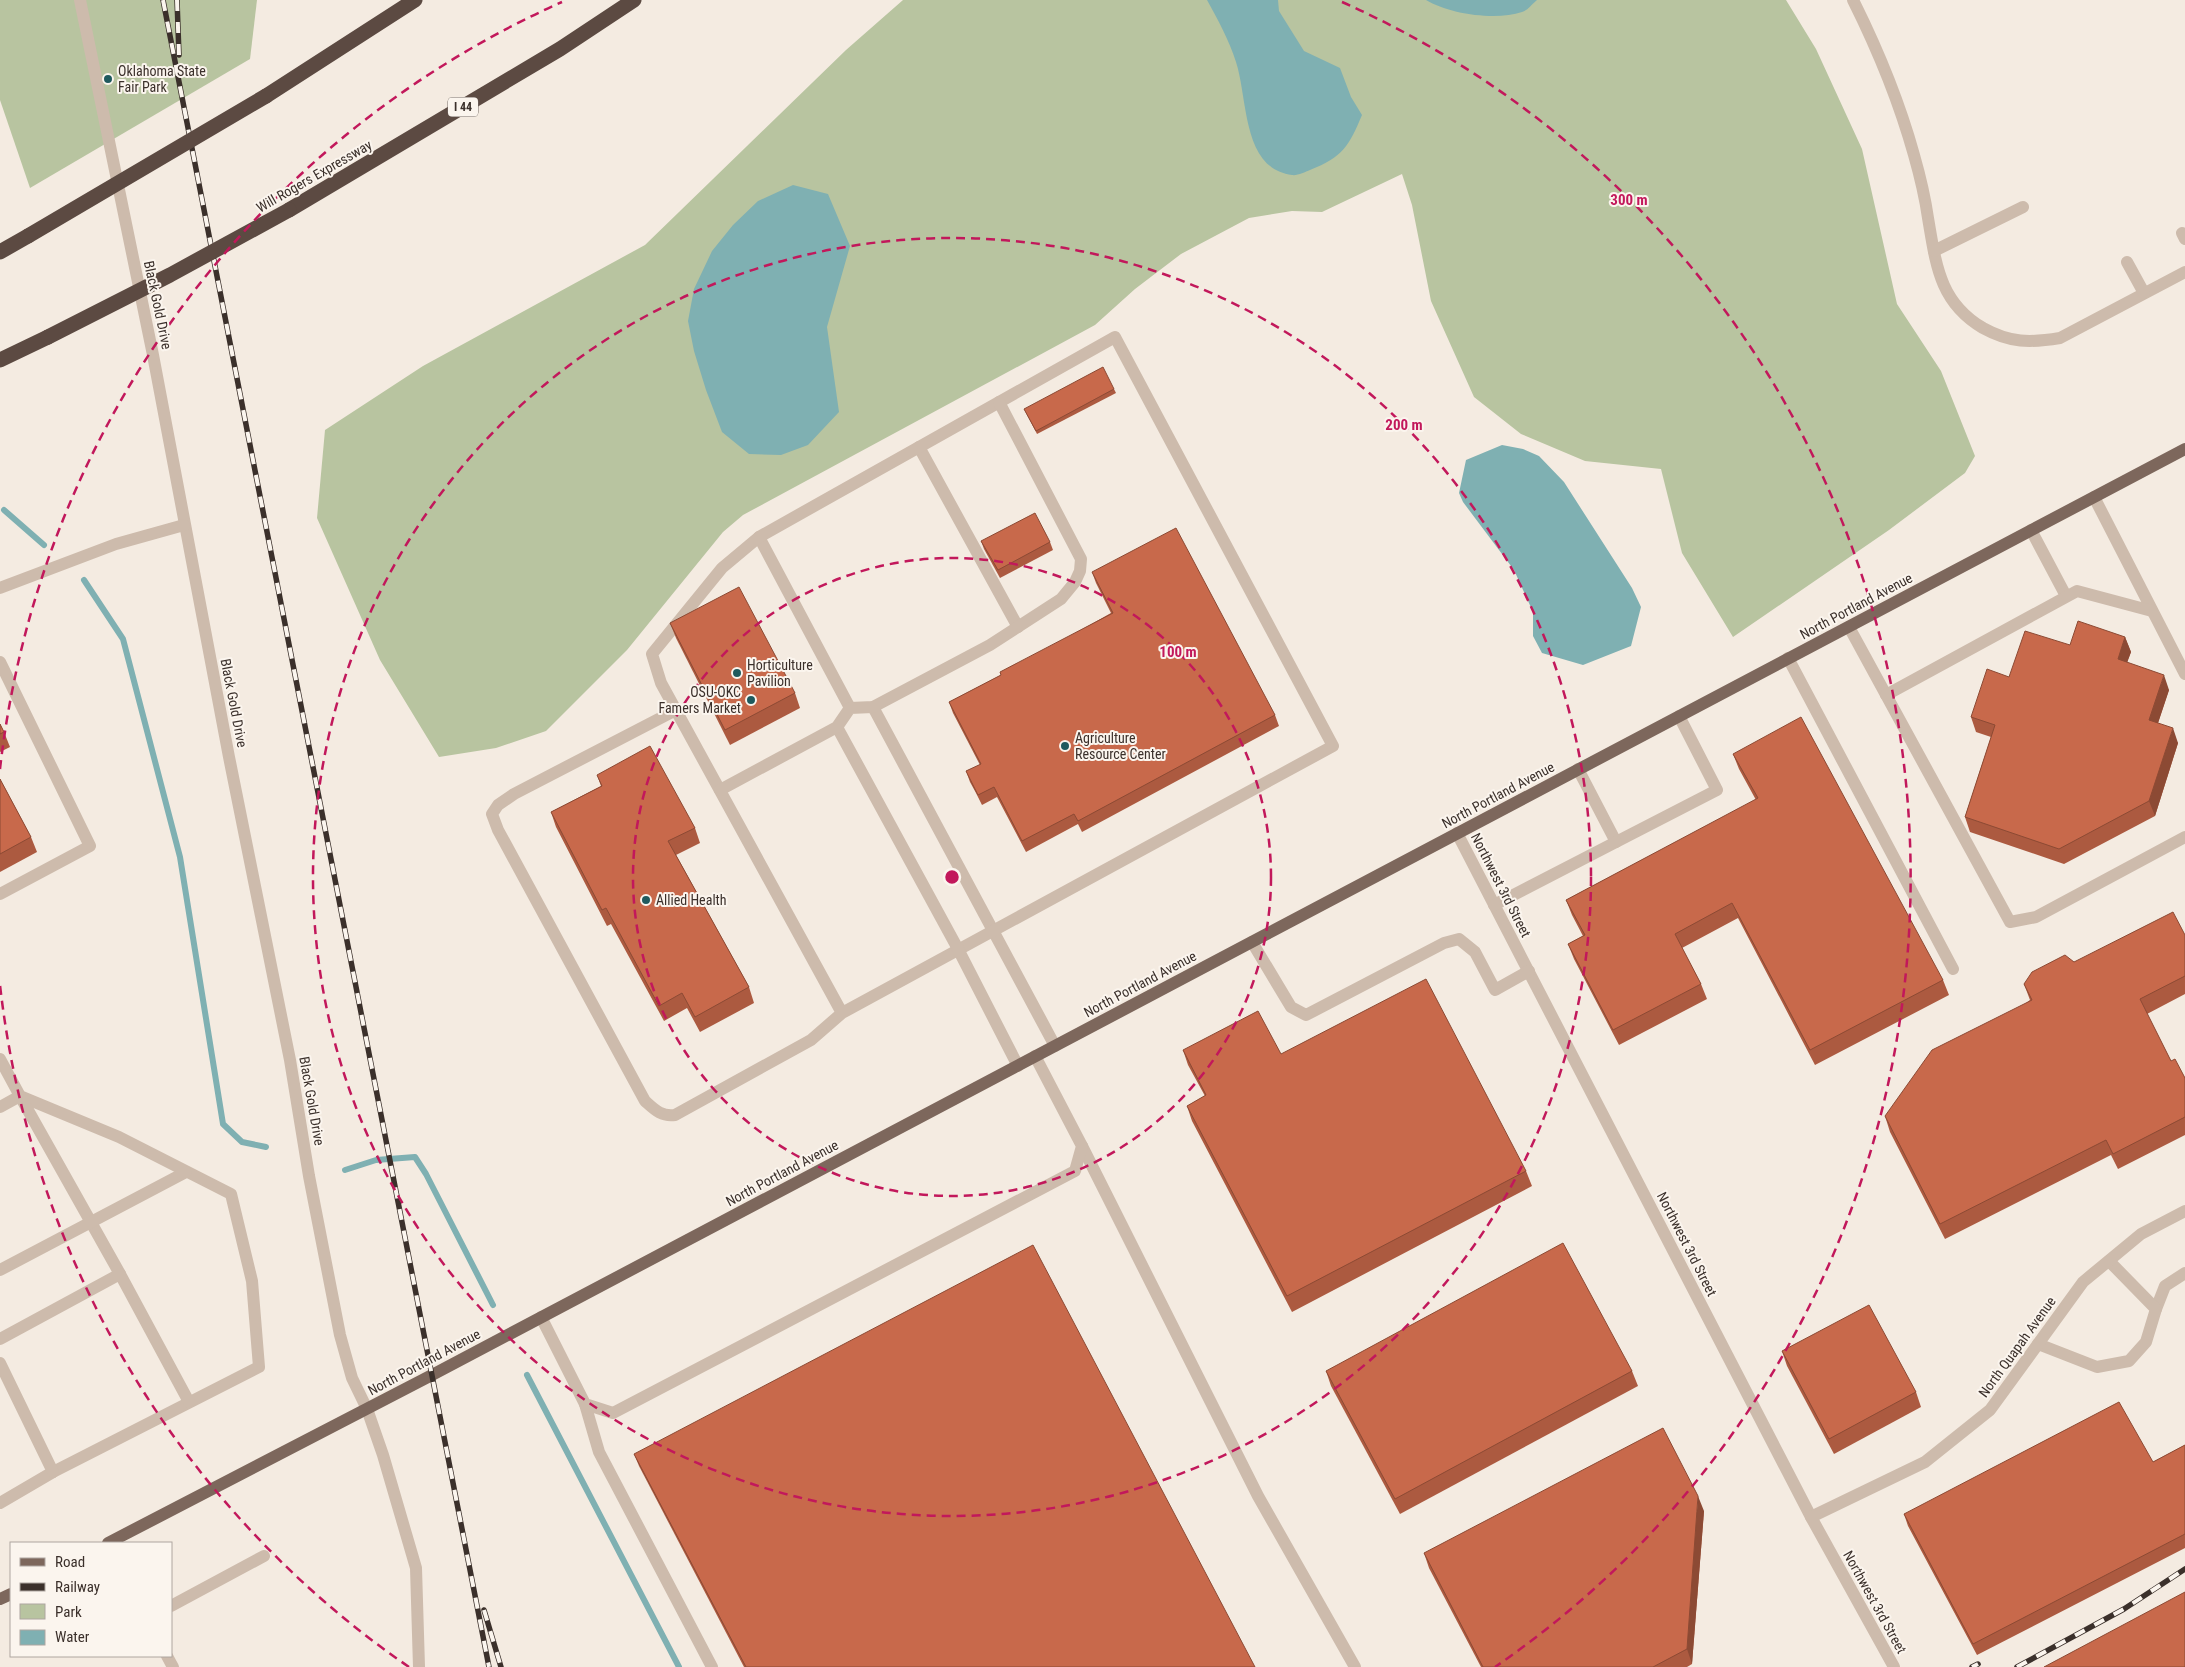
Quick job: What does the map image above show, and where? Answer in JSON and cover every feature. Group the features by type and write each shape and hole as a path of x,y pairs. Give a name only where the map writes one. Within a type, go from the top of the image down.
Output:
{"highway":[{"path":"0,252 266,96 415,0"},
{"name":"Will Rogers Expressway","path":"0,360 48,338 170,275 289,210 551,54 634,0"}],"main road":[{"name":"North Portland Avenue","path":"110,1542 541,1318 2185,449"}],"street":[{"name":"Black Gold Drive","path":"80,0 153,355 184,525 276,988 309,1176 340,1335 352,1378 367,1409 416,1568 419,1667"},
{"path":"1853,0 1890,80 1904,122 1922,186 1939,274 1957,308 1973,322 1994,334 2014,341 2038,342 2060,338 2185,272"},
{"path":"1934,251 2023,207"},
{"path":"2128,262 2144,293"},
{"path":"676,710 514,794 498,805 492,814 498,830 645,1101 658,1112 667,1116 675,1115 811,1040 842,1013 1333,746 1114,337 759,537 722,568 652,654 661,683 676,710 720,790 842,1013"},
{"path":"850,708 872,707 990,645 1061,599 1080,571 1081,559 999,402"},
{"path":"919,447 1018,627"},
{"path":"2094,497 2185,674"},
{"path":"0,588 116,544 184,525"},
{"path":"2031,530 2066,596"},
{"path":"759,537 850,708"},
{"path":"1886,696 2077,591 2152,611"},
{"path":"1849,627 2010,922 2036,917 2185,837"},
{"path":"1788,658 1954,970"},
{"path":"0,662 90,846 0,894"},
{"path":"872,707 1055,1046"},
{"path":"720,790 837,727 850,708"},
{"path":"1494,905 1717,790 1679,716"},
{"path":"837,727 958,949 1018,1066"},
{"path":"1578,769 1616,842"},
{"name":"Northwest 3rd Street","path":"1457,833 1811,1517 1894,1667"},
{"path":"1252,942 1291,1007 1306,1016 1444,943 1459,939 1475,952 1495,990 1529,971"},
{"path":"1036,1056 1258,1496 1355,1667"},
{"path":"0,1059 189,1402"},
{"path":"0,1107 20,1096"},
{"path":"0,1503 54,1472 258,1367 252,1281 231,1194 119,1137 20,1096"},
{"path":"585,1404 613,1413 1075,1171 1082,1146"},
{"path":"0,1270 186,1172"},
{"name":"North Quapah Avenue","path":"1811,1517 1926,1462 1990,1410 2083,1282 2141,1234 2185,1211"},
{"path":"2108,1261 2156,1309"},
{"path":"2038,1344 2097,1367 2129,1361 2146,1342 2165,1286 2185,1272"},
{"path":"0,1339 120,1274"},
{"path":"541,1318 585,1404 599,1452 712,1667"},
{"path":"0,1363 54,1472"},
{"path":"172,1605 264,1556"}],"green space":[{"name":"Oklahoma State Fair Park","path":"0,0 257,0 250,59 30,188 0,100"},
{"path":"903,0 1786,0 1816,49 1862,149 1897,304 1941,371 1975,456 1965,473 1889,530 1733,637 1682,553 1661,469 1585,461 1521,434 1474,397 1431,301 1412,205 1402,174 1322,212 1292,211 1249,218 1181,254 1135,289 1095,325 743,515 723,532 627,650 546,731 496,748 439,757 380,660 317,518 325,430 423,366 645,245 846,50"}],"water":[{"path":"1207,0 1278,0 1279,11 1304,51 1340,68 1351,97 1362,115 1349,143 1338,155 1321,165 1294,175 1276,170 1264,160 1255,146 1250,130 1236,62 1223,30"},
{"path":"1426,0 1537,0 1524,11 1511,15 1486,16 1447,9"},
{"path":"793,185 828,194 850,246 827,327 839,412 808,445 781,455 749,454 722,432 694,351 688,321 694,289 712,251 733,225 758,201"},
{"path":"1502,445 1523,449 1539,456 1564,482 1632,588 1641,607 1631,646 1583,665 1542,653 1533,636 1533,612 1514,570 1463,502 1459,493 1466,460"}],"building":[{"path":"1103,367 1114,389 1036,431 1024,409"},
{"path":"1035,513 1050,542 998,570 981,541"},
{"path":"1176,528 1275,715 1078,821 1074,814 1022,841 994,787 978,795 966,771 981,764 949,702 1001,675 1000,672 1113,613 1092,572"},
{"name":"Horticulture Pavilion","path":"739,587 795,693 725,730 670,623"},
{"path":"2078,621 2125,637 2118,659 2164,675 2149,720 2173,728 2149,801 2059,849 1965,817 1995,725 1971,717 1987,669 2009,677 2025,631 2070,645"},
{"path":"1801,717 1943,980 1810,1050 1732,903 1675,934 1701,984 1613,1030 1568,944 1585,935 1566,900 1758,798 1733,754"},
{"path":"0,724 4,732 0,734"},
{"name":"Allied Health","path":"650,746 695,828 668,841 749,987 695,1017 682,993 659,1006 606,908 602,910 551,812 602,786 597,775"},
{"path":"0,779 31,837 0,854"},
{"path":"2173,912 2185,935 2185,976 2140,999 2171,1061 2175,1059 2185,1078 2185,1117 2113,1154 2106,1140 1940,1224 1885,1116 1932,1050 2032,1000 2024,984 2032,972 2065,955 2074,962"},
{"path":"1426,979 1526,1171 1287,1296 1187,1106 1206,1095 1183,1050 1258,1011 1281,1054"},
{"path":"1563,1243 1632,1371 1395,1499 1326,1371"},
{"path":"1033,1245 1255,1667 746,1667 634,1454"},
{"path":"1869,1305 1916,1392 1829,1439 1782,1351"},
{"path":"2119,1402 2153,1462 2185,1445 2185,1534 1973,1644 1904,1514"},
{"path":"1663,1428 1698,1496 1687,1649 1653,1667 1483,1667 1424,1553"},
{"path":"2185,1592 2185,1667 2044,1667"}],"waterway":[{"path":"4,510 44,545"},
{"path":"84,580 123,639 180,857 223,1124 242,1142 266,1147"},
{"path":"345,1170 376,1160 415,1157 426,1174 493,1305"},
{"path":"527,1375 679,1667"}],"railway":[{"path":"163,0 489,1667"},
{"path":"177,0 179,55"},
{"path":"2017,1667 2124,1609 2185,1569"},
{"path":"484,1610 501,1667"},
{"path":"1972,1667 1978,1664"}],"place":[{"name":"Oklahoma State Fair Park","path":"108,79"},
{"name":"Horticulture Pavilion","path":"737,673"},
{"name":"OSU-OKC Famers Market","path":"751,700"},
{"name":"Agriculture Resource Center","path":"1065,746"},
{"name":"Allied Health","path":"646,900"}]}
